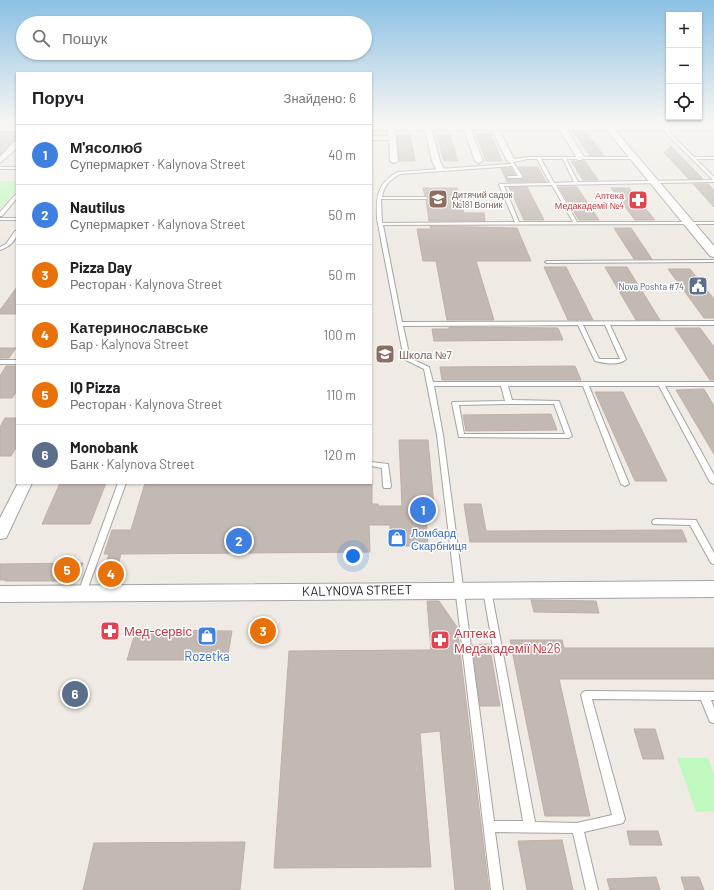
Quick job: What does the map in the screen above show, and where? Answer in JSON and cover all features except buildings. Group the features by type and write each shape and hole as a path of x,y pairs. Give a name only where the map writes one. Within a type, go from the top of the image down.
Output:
{"street":[{"path":"438,165 440,169"},
{"path":"640,165 714,253"},
{"path":"0,534 25,484"},
{"name":"KALYNOVA STREET","path":"0,594 458,589 714,589"}],"lane":[{"path":"494,165 399,173 391,176 382,185 379,198 381,224 407,359 428,368 440,435 458,589 497,890"},
{"path":"509,177 521,177 513,165"},
{"path":"542,165 576,224"},
{"path":"567,165 576,184"},
{"path":"699,165 714,180"},
{"path":"0,168 16,168"},
{"path":"518,224 501,185 714,180"},
{"path":"0,215 16,196"},
{"path":"379,198 426,198"},
{"path":"0,219 16,219"},
{"path":"381,224 714,223"},
{"path":"8,245 16,233"},
{"path":"0,249 8,245 16,245"},
{"path":"547,262 714,261"},
{"path":"400,324 714,323"},
{"path":"580,324 598,360 621,361 623,359 607,324"},
{"path":"0,362 16,362"},
{"path":"431,384 714,384"},
{"path":"504,384 509,403"},
{"path":"585,384 626,484"},
{"path":"661,384 714,482"},
{"path":"557,402 569,436 461,436 455,403 509,403 557,402"},
{"path":"372,464 385,466 386,486"},
{"path":"82,593 122,484"},
{"path":"656,522 693,522 714,561"},
{"path":"487,589 530,827"},
{"path":"489,826 577,828 619,819 586,695 709,696 714,719"},
{"path":"577,828 592,890"}],"green space":[{"path":"0,181 16,181 16,190 0,209"},
{"path":"677,758 708,758 714,774 714,811 696,812"}],"place":[{"name":"Дитячий садок №181 Вогник","path":"438,199"},
{"name":"Аптека Медакадемії №4","path":"638,200"},
{"name":"Nova Poshta #74","path":"698,286"},
{"name":"Школа №7","path":"385,354"},
{"name":"М'ясолюб","path":"423,510"},
{"name":"Ломбард Скарбниця","path":"397,538"},
{"name":"Nautilus","path":"239,541"},
{"name":"IQ Pizza","path":"67,570"},
{"name":"Катеринославське","path":"111,574"},
{"name":"Мед-сервіс","path":"110,631"},
{"name":"Pizza Day","path":"263,631"},
{"name":"Rozetka","path":"207,636"},
{"name":"Аптека Медакадемії №26","path":"440,640"},
{"name":"Monobank","path":"75,694"}]}
